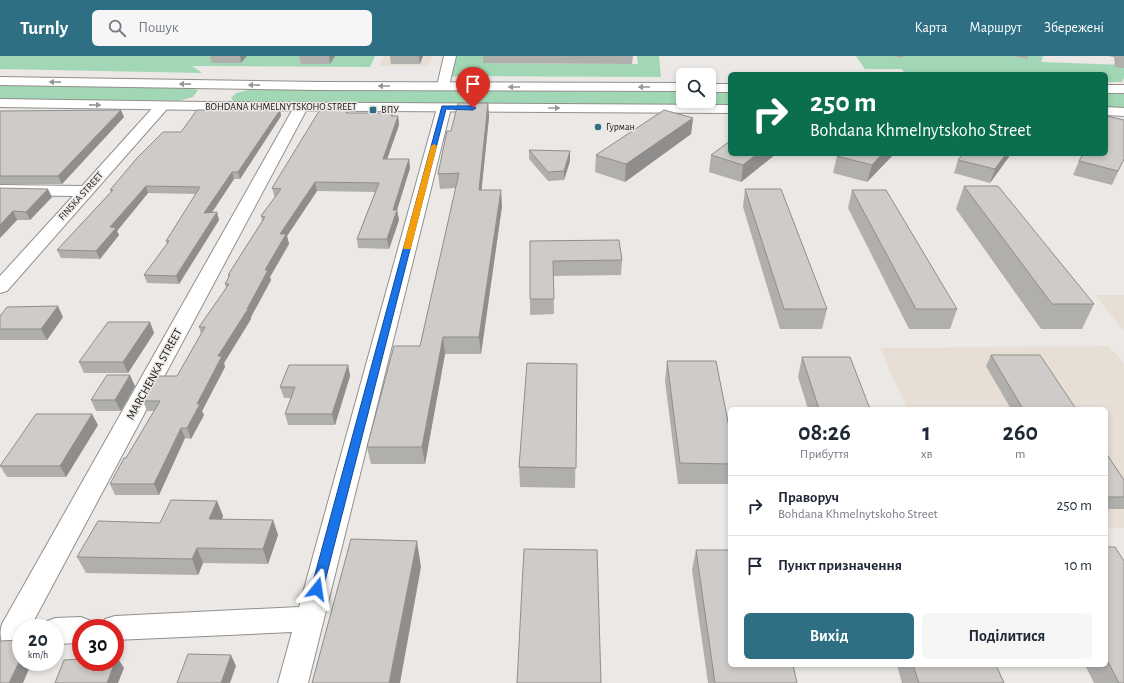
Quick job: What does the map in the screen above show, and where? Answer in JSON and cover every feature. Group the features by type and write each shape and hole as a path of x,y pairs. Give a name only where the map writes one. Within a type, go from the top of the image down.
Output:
{"street":[{"path":"443,86 450,56"},
{"name":"BOHDANA KHMELNYTSKOHO STREET","path":"0,81 224,85 676,87"},
{"path":"205,106 224,85"},
{"path":"716,88 728,88"},
{"path":"1108,89 1124,89"},
{"name":"BOHDANA KHMELNYTSKOHO STREET","path":"0,103 162,106 728,109"},
{"name":"FINSKA STREET","path":"1,285 162,106"},
{"name":"MARCHENKA STREET","path":"20,619 301,107"},
{"path":"293,683 444,108"},
{"path":"1108,112 1124,112"},
{"path":"0,190 86,191"},
{"path":"124,628 309,619"}],"shaded area":[{"path":"384,56 433,56 429,66 379,66"},
{"path":"1095,295 1124,295 1124,331"},
{"path":"1109,346 1124,364 1124,528 1108,528 1108,407 906,407 880,348"}],"green space":[{"path":"0,56 306,56 301,64 330,64 335,56 375,56 370,67 192,66 202,73 0,69"},
{"path":"450,56 485,56 484,63 638,64 637,56 659,56 661,77 444,77"},
{"path":"856,56 891,56 901,58 904,56 1013,56 1027,59 1029,56 1043,56 1041,62 1124,65 1124,78 1122,82 1108,82 1108,72 904,72 902,69 865,69"},
{"path":"0,85 190,87 198,90 193,97 178,101 0,99"},
{"path":"253,89 676,92 676,105 243,103 234,102 231,98 236,93"},
{"path":"716,92 728,92 728,105 716,105"},
{"path":"1108,93 1124,94 1124,108 1108,108"}],"building":[{"path":"458,103 488,103 479,190 501,190 479,337 443,337 422,447 367,447 394,346 420,346 459,173 438,174 447,131 451,131"},
{"path":"321,108 348,108 346,113 393,113 391,116 398,116 383,159 409,159 393,210 397,210 387,239 357,239 379,183 315,182 280,234 286,234 265,270 268,270 248,309 218,356 222,356 197,404 200,404 187,428 181,428 154,484 110,484 124,458 126,458 160,401 143,401 156,376 177,376 205,327 199,327 229,284 225,284 230,275 228,275 265,217 261,216 281,189 272,188"},
{"path":"121,110 58,176 0,176 0,111"},
{"path":"197,110 280,110 238,172 232,172 204,213 217,212 176,276 144,275 169,241 166,241 200,187 146,186 110,227 116,228 96,251 57,250 113,190 110,190 137,158 163,132 181,132"},
{"path":"664,110 693,118 626,164 596,155"},
{"path":"1108,116 1124,120 1124,159 1118,171 1079,161 1082,156 1108,156"},
{"path":"728,142 728,156 754,156 743,165 711,155"},
{"path":"529,150 570,151 564,171 548,172"},
{"path":"837,156 880,156 872,165"},
{"path":"961,156 1005,156 995,169 958,160"},
{"path":"964,186 998,186 1094,304 1052,304"},
{"path":"0,188 48,189 26,212 13,211 0,225"},
{"path":"745,189 781,189 827,309 784,309"},
{"path":"852,190 886,190 957,309 916,309"},
{"path":"619,240 622,260 553,261 554,299 530,299 530,241"},
{"path":"58,306 41,329 0,329 0,316 7,307"},
{"path":"108,322 150,322 123,362 79,362"},
{"path":"991,355 1040,355 1075,407 1022,407"},
{"path":"802,357 850,357 869,407 818,407"},
{"path":"667,361 716,361 728,422 728,464 680,463"},
{"path":"527,363 577,364 576,468 519,467"},
{"path":"289,365 348,365 332,414 285,414 295,387 280,387"},
{"path":"107,375 130,375 115,400 91,400"},
{"path":"36,414 92,414 60,466 0,466"},
{"path":"1108,456 1124,480 1124,497 1108,497"},
{"path":"171,500 217,501 209,519 273,520 263,549 197,548 192,559 77,557 98,521 160,523"},
{"path":"351,539 417,541 389,683 312,683"},
{"path":"1108,547 1115,547 1124,561 1124,683 1119,683 1108,662"},
{"path":"524,549 597,550 601,683 517,683"},
{"path":"696,550 728,550 728,667 793,667 797,683 715,683"},
{"path":"12,640 12,671 15,671 9,683 0,683 0,641"},
{"path":"188,654 231,655 221,683 177,683"},
{"path":"64,660 72,660 72,671 112,671 107,683 55,683 60,671 64,671"},
{"path":"914,667 997,667 1004,683 919,683"}],"slow traffic":[{"path":"407,248 434,146"}],"place":[{"name":"ВПУ","path":"373,110"},
{"name":"Гурман","path":"598,127"}],"route":[{"path":"317,589 444,108 473,108"}]}
